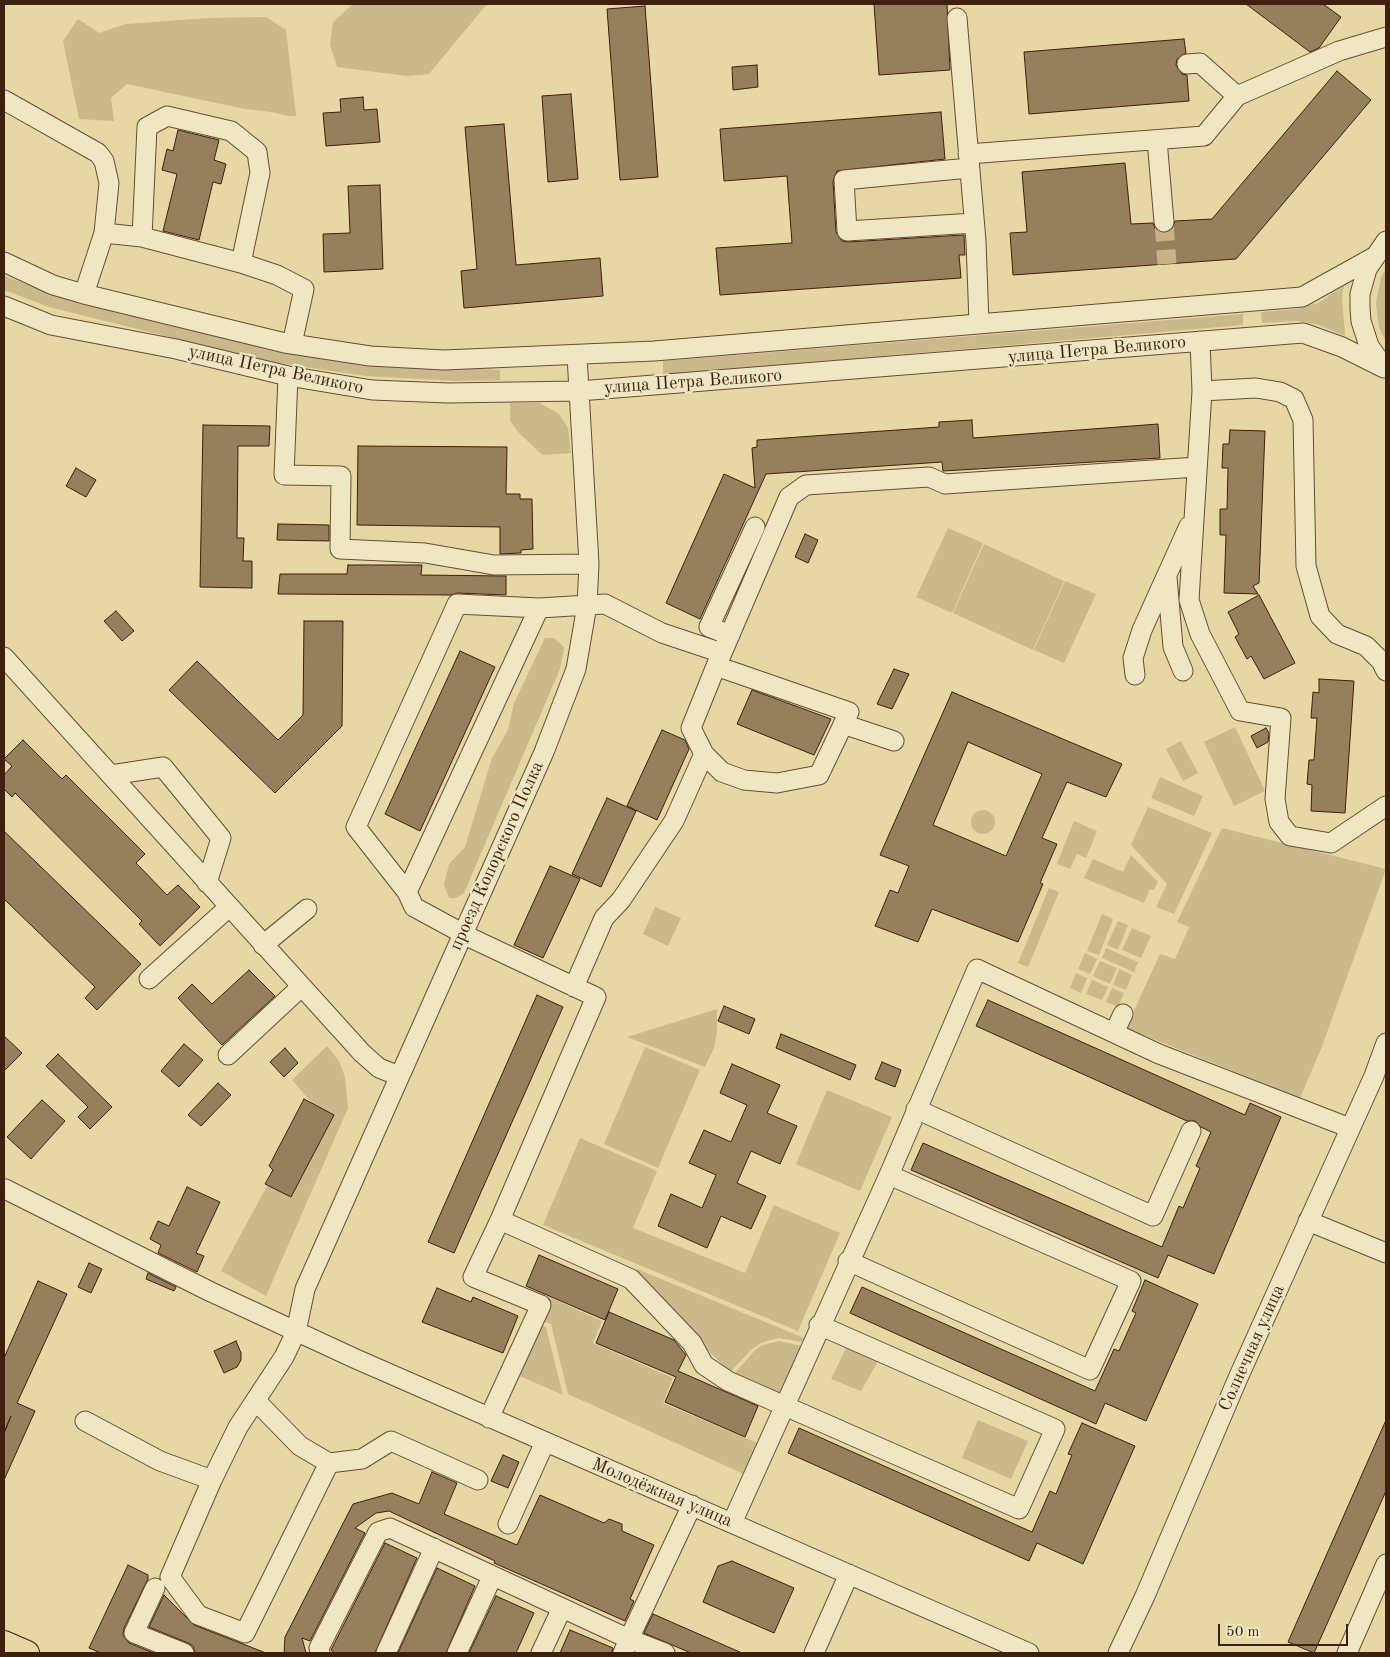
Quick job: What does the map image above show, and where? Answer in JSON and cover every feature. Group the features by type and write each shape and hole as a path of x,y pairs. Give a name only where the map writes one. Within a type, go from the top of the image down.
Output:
{"main road":[{"path":"4,1643 27,1653"}],"street":[{"path":"957,18 974,223 979,324"},
{"path":"974,223 847,231 844,180 968,161 1204,136 1237,96 1339,51 1386,37"},
{"path":"1186,64 1200,63 1237,96"},
{"path":"4,100 98,153 104,161 109,183 104,233 84,294"},
{"path":"142,237 147,127 167,116 230,131 257,152 260,173 241,263"},
{"path":"1157,140 1164,222"},
{"path":"104,233 142,237 241,263 277,275 304,289 292,344"},
{"path":"1385,369 1369,346 1361,321 1360,294 1367,269 1386,241"},
{"name":"улица Петра Великого","path":"4,262 53,285 84,294 292,344 370,356 444,360 577,356 1302,297 1374,257"},
{"name":"улица Петра Великого","path":"4,306 51,324 176,349 288,376 372,390 448,393 579,391 1303,333 1342,347 1385,369"},
{"path":"1200,341 1202,391 1189,600 1200,634 1240,710 1281,718 1275,799 1279,822 1290,836 1332,843 1386,806"},
{"name":"проезд Копорского Полка","path":"329,1464 245,1633 198,1616 170,1577 212,1480 238,1427 284,1357 296,1332 305,1289 544,752 576,669 587,604 589,564 577,356"},
{"path":"288,376 284,475 341,476 340,549 425,553 494,565 589,564"},
{"path":"1202,391 1256,388 1280,392 1294,399 1302,420 1306,566 1320,616 1337,634 1366,646 1381,661 1386,671"},
{"path":"489,1418 541,1305 473,1277 500,1220 596,997 462,933 414,907 407,892 356,827 457,604 539,608 605,604 719,659 849,712 819,774 777,783 744,780 722,772 704,754 691,728 719,659 789,497 806,485 929,476 945,484 1197,467"},
{"path":"1135,675 1133,658 1142,630 1194,514"},
{"path":"730,635 709,627 755,527"},
{"path":"1167,576 1173,647 1183,671"},
{"path":"407,892 539,608"},
{"path":"4,656 228,908 362,1053 378,1068 399,1076"},
{"path":"843,724 894,741"},
{"path":"574,987 604,918 620,900 674,821 704,754"},
{"path":"111,775 163,767 221,838 207,883"},
{"path":"149,980 228,908"},
{"path":"263,945 308,909"},
{"path":"732,1523 819,1325 889,1174 977,969 1159,1054 1350,1128"},
{"path":"228,1055 301,987"},
{"path":"1114,1033 1123,1014"},
{"name":"Солнечная улица","path":"1118,1653 1145,1596 1386,1043"},
{"path":"916,1110 1153,1216 1191,1131"},
{"path":"848,1261 1090,1370 1131,1281 889,1174"},
{"name":"Молодёжная улица","path":"4,1188 211,1292 296,1332 1029,1653"},
{"path":"500,1220 631,1279 692,1343 704,1365 728,1381 784,1404 1019,1510 1055,1429 819,1325"},
{"path":"1308,1221 1386,1253"},
{"path":"256,1401 300,1446 329,1464 362,1459 390,1442 478,1480"},
{"path":"85,1421 160,1462 212,1480"},
{"path":"508,1524 545,1442"},
{"path":"626,1646 692,1506"},
{"path":"320,1653 319,1648 378,1532 390,1528 562,1608 626,1646 665,1653"},
{"path":"386,1653 434,1548"},
{"path":"1355,1651 1386,1564"},
{"path":"814,1653 849,1574"},
{"path":"457,1653 492,1577"},
{"path":"155,1588 134,1633 184,1653"},
{"path":"541,1653 562,1608"}],"shaded area":[{"path":"353,4 487,4 429,74 407,76 337,67 330,44 333,22"},
{"path":"266,17 286,30 296,116 245,109 127,84 111,98 114,121 79,119 63,41 78,19 99,33 126,24 208,18"},
{"path":"1386,268 1386,341 1379,328 1376,303 1381,277"},
{"path":"4,276 79,303 278,350 366,363 500,370 500,380 456,381 366,376 270,362 49,307 4,290"},
{"path":"1344,286 1342,297 1345,336 1319,325 1297,321 1262,323 1261,312 1296,309 1318,303"},
{"path":"1243,314 1243,325 663,375 663,361"},
{"path":"510,403 540,403 559,414 568,428 571,453 543,455 538,451 519,433 510,421"},
{"path":"948,528 983,543 952,613 916,597"},
{"path":"984,544 1064,581 1033,650 953,613"},
{"path":"1065,581 1096,594 1064,663 1034,650"},
{"path":"545,638 554,638 564,647 560,669 464,893 456,898 449,898 444,885 449,864 465,847 492,758 508,730 514,703"},
{"path":"1235,727 1265,791 1234,806 1204,742"},
{"path":"1181,741 1198,773 1183,781 1166,749"},
{"path":"1160,777 1203,796 1194,816 1151,798"},
{"path":"1148,807 1212,833 1174,914 1156,907 1167,884 1131,845"},
{"path":"983,810 988,811 994,817 994,827 988,833 983,834 978,833 972,827 971,822 972,817 978,811"},
{"path":"1074,821 1097,831 1086,858 1077,854 1070,869 1057,864"},
{"path":"1222,828 1386,869 1321,1049 1300,1098 1126,1028 1160,954 1175,959 1189,927 1177,922"},
{"path":"1131,855 1158,882 1154,890 1150,889 1144,903 1084,878 1093,859 1123,872"},
{"path":"1049,888 1059,892 1028,967 1018,963"},
{"path":"655,907 681,918 668,946 643,934"},
{"path":"1102,914 1113,919 1099,955 1087,951"},
{"path":"1118,921 1128,925 1118,950 1107,945"},
{"path":"1132,928 1151,936 1141,958 1122,950"},
{"path":"1106,948 1138,962 1134,972 1102,958"},
{"path":"1085,953 1097,959 1090,974 1078,969"},
{"path":"1100,961 1117,968 1110,984 1093,976"},
{"path":"1119,969 1132,975 1126,990 1113,985"},
{"path":"1076,973 1087,978 1081,993 1070,988"},
{"path":"1092,980 1108,987 1102,1000 1086,994"},
{"path":"1112,988 1124,993 1118,1007 1106,1002"},
{"path":"717,1009 717,1033 714,1048 705,1067 627,1037"},
{"path":"327,1046 339,1061 345,1077 348,1108 266,1296 221,1271 312,1103 292,1080"},
{"path":"645,1047 700,1070 658,1168 604,1144"},
{"path":"827,1090 892,1117 860,1191 796,1164"},
{"path":"580,1138 657,1171 633,1228 745,1273 774,1205 840,1233 798,1331 543,1225"},
{"path":"637,1269 804,1338 802,1342 778,1338 761,1343 752,1349 730,1372 633,1277"},
{"path":"547,1296 602,1321 593,1343 673,1378 663,1403 762,1445 748,1476 568,1394 551,1324 537,1319"},
{"path":"535,1323 546,1327 563,1395 513,1373"},
{"path":"779,1341 807,1347 785,1396 734,1374 756,1349"},
{"path":"849,1342 881,1356 861,1391 831,1379"},
{"path":"978,1420 1028,1441 1011,1479 962,1458"}],"building":[{"path":"874,4 947,4 950,70 879,75"},
{"path":"1246,4 1323,4 1341,17 1319,48 1310,52"},
{"path":"645,6 658,177 620,180 607,9"},
{"path":"1184,39 1186,53 1177,59 1176,65 1182,74 1187,75 1189,101 1029,114 1024,52"},
{"path":"757,65 758,87 733,90 732,67"},
{"path":"1337,71 1371,100 1236,259 1013,275 1010,233 1027,232 1022,172 1125,163 1131,224 1153,223 1155,229 1164,233 1171,231 1175,221 1212,219"},
{"path":"571,94 578,179 548,182 542,96"},
{"path":"363,97 364,110 377,109 380,142 326,146 323,113 341,112 340,99"},
{"path":"941,112 945,159 837,171 833,181 836,232 842,241 848,242 964,235 965,255 959,255 961,278 720,295 716,248 792,243 787,176 724,181 720,129"},
{"path":"504,124 516,265 600,258 603,296 464,308 461,271 477,269 465,127"},
{"path":"178,130 219,140 214,160 226,164 221,184 213,182 199,240 163,231 177,174 162,170 167,149 173,151"},
{"path":"380,185 383,269 324,272 323,234 350,233 348,186"},
{"path":"972,420 973,438 1158,424 1160,458 943,471 942,462 766,474 700,619 666,603 724,474 755,488 752,448 757,447 757,440 939,427 939,422"},
{"path":"203,425 270,426 269,446 238,446 237,538 244,538 243,561 252,561 252,588 200,587"},
{"path":"1230,430 1265,431 1259,583 1253,586 1258,594 1224,593 1226,535 1220,535 1220,509 1227,509 1228,468 1222,468 1223,444 1229,444"},
{"path":"358,446 507,447 506,494 520,494 520,499 532,499 533,549 521,550 521,553 500,554 500,527 357,525"},
{"path":"76,468 96,480 86,497 66,486"},
{"path":"278,524 329,525 329,541 277,540"},
{"path":"805,534 818,540 808,563 795,557"},
{"path":"348,565 422,565 421,575 506,576 506,595 458,593 451,595 278,594 280,574 347,574"},
{"path":"1259,595 1295,663 1264,679 1251,656 1247,659 1235,637 1239,634 1228,612"},
{"path":"116,611 134,631 122,641 104,621"},
{"path":"304,621 343,621 342,726 275,793 169,690 197,661 278,740 303,715"},
{"path":"460,651 495,667 420,831 385,814"},
{"path":"894,669 909,674 892,709 877,704"},
{"path":"1319,679 1354,681 1345,813 1311,811 1312,785 1307,784 1309,760 1314,760 1317,718 1311,718 1313,692 1319,693"},
{"path":"752,690 831,719 814,755 737,724"},
{"path":"952,692 1122,764 1106,797 1067,782 1042,838 1057,844 1040,883 1043,884 1018,942 932,909 918,942 875,926 890,890 898,893 909,866 880,855","holes":["968,742 1042,774 1006,856 933,825"]},
{"path":"1266,728 1269,733 1268,742 1257,748 1251,736"},
{"path":"662,730 685,740 689,749 657,820 627,806"},
{"path":"23,740 62,779 66,775 145,854 136,863 167,895 178,885 200,907 160,946 139,924 142,921 15,793 12,797 4,789 4,775 12,766 4,759"},
{"path":"607,798 636,811 601,887 572,874"},
{"path":"4,831 141,964 97,1010 85,998 95,987 4,899"},
{"path":"550,866 580,879 543,958 514,945"},
{"path":"249,970 275,996 222,1045 178,998 192,984 212,1004"},
{"path":"537,995 563,1007 454,1253 428,1242"},
{"path":"988,1000 1245,1115 1250,1103 1281,1117 1214,1274 1168,1255 1158,1278 911,1170 923,1143 1162,1247 1179,1206 1183,1208 1200,1168 1196,1166 1211,1132 1201,1127 1195,1121 1187,1121 976,1026"},
{"path":"724,1006 755,1019 749,1034 718,1021"},
{"path":"781,1034 856,1065 850,1080 776,1048"},
{"path":"4,1036 22,1053 4,1071"},
{"path":"184,1044 203,1060 179,1087 161,1071"},
{"path":"285,1048 298,1063 284,1077 270,1062"},
{"path":"58,1054 112,1107 90,1129 78,1117 88,1107 46,1066"},
{"path":"882,1062 901,1070 895,1087 875,1079"},
{"path":"732,1064 780,1085 767,1113 797,1126 780,1164 751,1151 737,1183 766,1196 751,1229 721,1216 707,1248 658,1226 671,1194 702,1208 716,1175 689,1163 704,1130 731,1142 747,1105 720,1093"},
{"path":"218,1083 231,1095 201,1126 188,1115"},
{"path":"304,1099 334,1115 291,1197 265,1184 273,1170 269,1166"},
{"path":"42,1100 65,1121 31,1159 7,1137"},
{"path":"187,1187 220,1202 196,1253 204,1256 197,1272 158,1253 161,1245 150,1239 158,1221 169,1226"},
{"path":"539,1255 618,1289 605,1320 526,1286"},
{"path":"89,1263 102,1269 91,1293 78,1287"},
{"path":"148,1273 176,1287 174,1291 146,1279"},
{"path":"1145,1280 1198,1304 1146,1421 1105,1403 1096,1424 850,1313 862,1287 1095,1391 1114,1349 1119,1351 1136,1313 1132,1311"},
{"path":"38,1281 67,1294 17,1403 35,1411 4,1480 4,1358"},
{"path":"437,1288 471,1302 473,1297 518,1316 503,1353 422,1322"},
{"path":"609,1312 674,1340 686,1355 678,1371 758,1406 745,1437 665,1402 676,1377 596,1343"},
{"path":"236,1341 241,1353 241,1360 237,1367 224,1373 214,1351"},
{"path":"1386,1420 1386,1491 1314,1653 1288,1642"},
{"path":"1082,1423 1135,1446 1083,1564 1037,1543 1029,1561 788,1453 799,1428 1032,1532 1050,1491 1056,1494 1072,1455 1068,1454"},
{"path":"503,1455 519,1462 508,1488 491,1481"},
{"path":"432,1472 457,1483 444,1514 517,1545 540,1495 604,1523 609,1519 622,1524 622,1531 654,1545 630,1599 634,1601 625,1621 494,1563 495,1561 389,1511 376,1513 355,1528 365,1533 310,1641 302,1638 306,1653 284,1653 285,1637 353,1504 392,1493 419,1504"},
{"path":"385,1543 417,1558 375,1653 335,1653 331,1650"},
{"path":"732,1561 794,1588 774,1633 703,1602 718,1566"},
{"path":"128,1565 148,1575 148,1579 124,1628 123,1635 129,1643 154,1653 101,1653 89,1648"},
{"path":"437,1568 475,1586 446,1653 398,1653"},
{"path":"164,1595 194,1625 266,1653 195,1653 193,1646 188,1643 149,1627"},
{"path":"496,1596 534,1613 516,1653 469,1653"},
{"path":"653,1614 742,1653 691,1653 644,1633"},
{"path":"570,1630 613,1648 612,1653 560,1653"}],"tunnel":[{"path":"1164,222 1167,264"}]}
